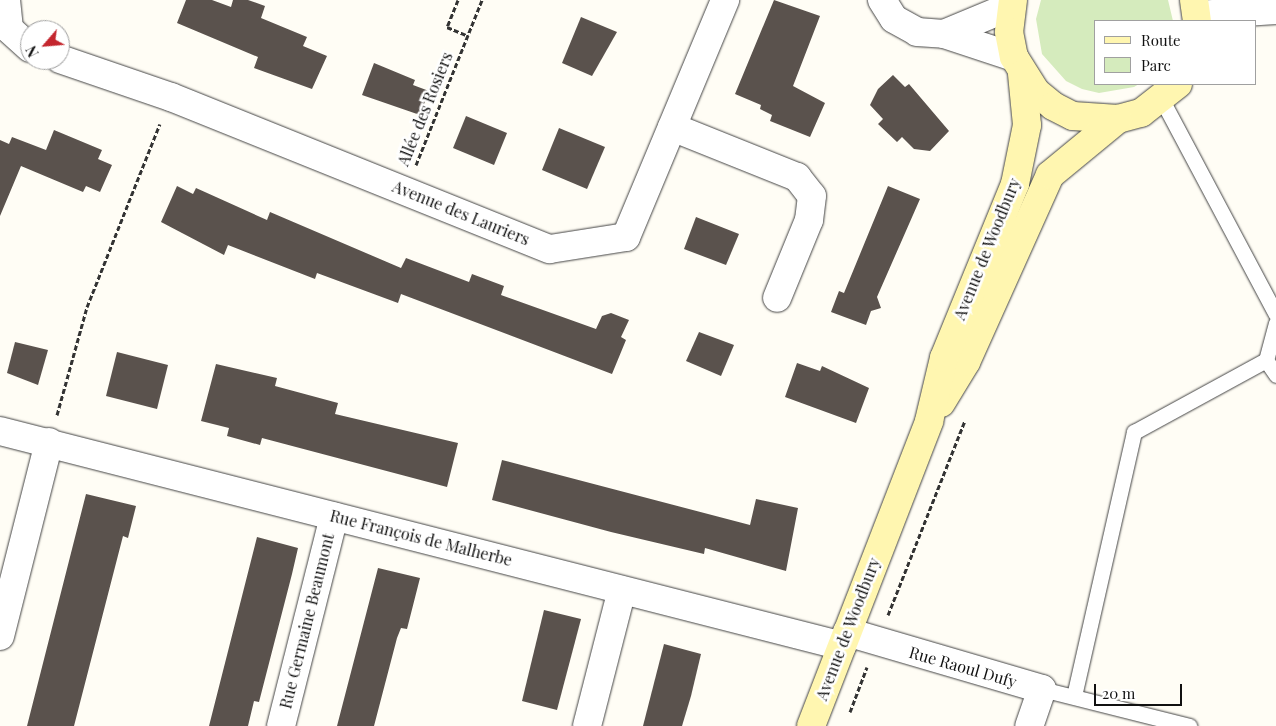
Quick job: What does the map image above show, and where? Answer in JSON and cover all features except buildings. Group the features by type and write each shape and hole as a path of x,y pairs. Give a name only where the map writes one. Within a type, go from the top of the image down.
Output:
{"street":[{"path":"6,0 9,29 20,39"},
{"name":"Avenue des Lauriers","path":"70,62 171,97 550,249 626,237 725,0"},
{"path":"882,0 894,19 916,32 944,34 1018,65"},
{"path":"944,34 1012,3"},
{"name":"Avenue de Woodbury","path":"811,726 929,421 944,358 1023,154 1027,125 1018,65 1009,32 1012,3"},
{"path":"1196,12 1276,10"},
{"name":"Avenue de Woodbury","path":"1018,65 1036,92 1074,116 1118,119"},
{"name":"Avenue de Woodbury","path":"929,421 966,362 1050,175 1118,119 1170,92"},
{"path":"672,127 796,177 812,196 809,220 777,298"},
{"path":"0,636 53,430"},
{"name":"Rue François de Malherbe","path":"0,431 53,430 334,517 622,590 845,639"},
{"name":"Rue Germaine Beaumont","path":"281,726 334,517"},
{"path":"587,726 622,590"},
{"name":"Rue Raoul Dufy","path":"845,639 1042,688"},
{"path":"1030,726 1042,688"}],"lane":[{"path":"1170,92 1276,314"},
{"path":"1074,696 1134,432 1266,360 1276,323"},
{"path":"1266,360 1276,376"},
{"path":"1042,688 1189,726"}],"path":[{"name":"Allée des Rosiers","path":"458,0 447,27 468,36"},
{"name":"Allée des Rosiers","path":"405,191 482,0"},
{"path":"53,430 87,307 171,97"},
{"path":"886,620 967,415"},
{"path":"848,718 870,660"}],"green space":[{"path":"1041,0 1168,0 1173,20 1094,20 1094,85 1137,85 1099,93 1082,89 1066,81 1042,54 1036,19"}]}
